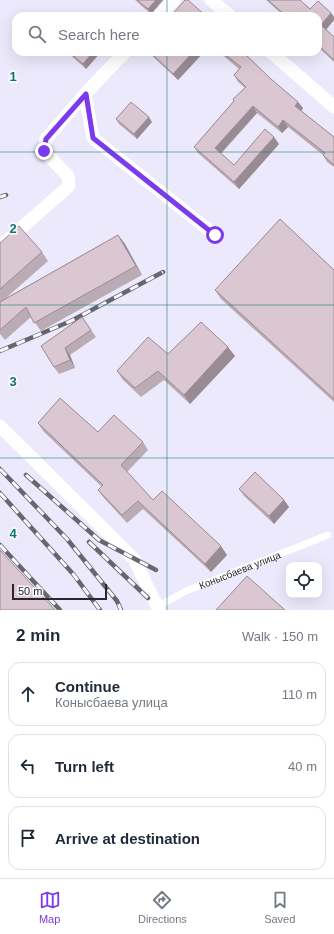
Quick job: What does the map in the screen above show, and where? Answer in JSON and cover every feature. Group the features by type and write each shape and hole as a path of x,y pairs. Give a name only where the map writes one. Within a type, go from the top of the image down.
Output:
{"street":[{"path":"163,12 174,0"},
{"path":"211,0 225,12"},
{"path":"0,247 69,186 68,176 44,151 46,139 121,56"},
{"path":"276,56 334,107"},
{"path":"86,94 93,138 215,235"},
{"path":"0,426 134,559 158,609"}],"lane":[{"name":"Конысбаева улица","path":"158,609 186,591 328,535"}],"building":[{"path":"137,0 156,0 148,9"},
{"path":"185,0 188,0 202,12 174,12"},
{"path":"268,0 300,0 310,9 318,1 331,13 322,24 322,12 282,12"},
{"path":"322,26 334,37 334,60 322,49"},
{"path":"74,56 90,56 83,64"},
{"path":"154,56 189,56 173,74"},
{"path":"227,56 247,56 298,102 295,106 334,137 334,165 323,155 325,153 283,120 278,127 253,106 215,148 234,165 265,129 274,137 234,182 194,147 234,101 233,99 246,87 234,75 241,67"},
{"path":"131,102 149,117 134,134 116,119"},
{"path":"280,219 334,270 334,399 215,290"},
{"path":"19,226 42,252 0,289 0,243"},
{"path":"118,235 136,266 34,323 26,307 0,330 0,302"},
{"path":"82,317 91,330 65,348 70,360 54,367 41,346"},
{"path":"201,322 228,347 184,395 158,371 135,388 117,371 148,337 168,354"},
{"path":"60,398 98,432 114,415 143,442 121,465 153,500 162,491 221,546 205,564 138,501 122,515 98,490 103,485 38,423"},
{"path":"255,472 284,500 269,516 239,489"},
{"path":"0,550 55,610 0,610"},
{"path":"247,576 285,610 216,610"}],"railway":[{"path":"0,197 6,195"},
{"path":"0,351 71,321 163,272"},
{"path":"0,469 67,539 117,601 121,610"},
{"path":"26,475 99,540 156,570"},
{"path":"0,493 74,575 100,610"},
{"path":"89,542 148,598"},
{"path":"0,545 60,610"}],"route":[{"path":"44,151 46,139 86,94 93,138 215,235"}]}
